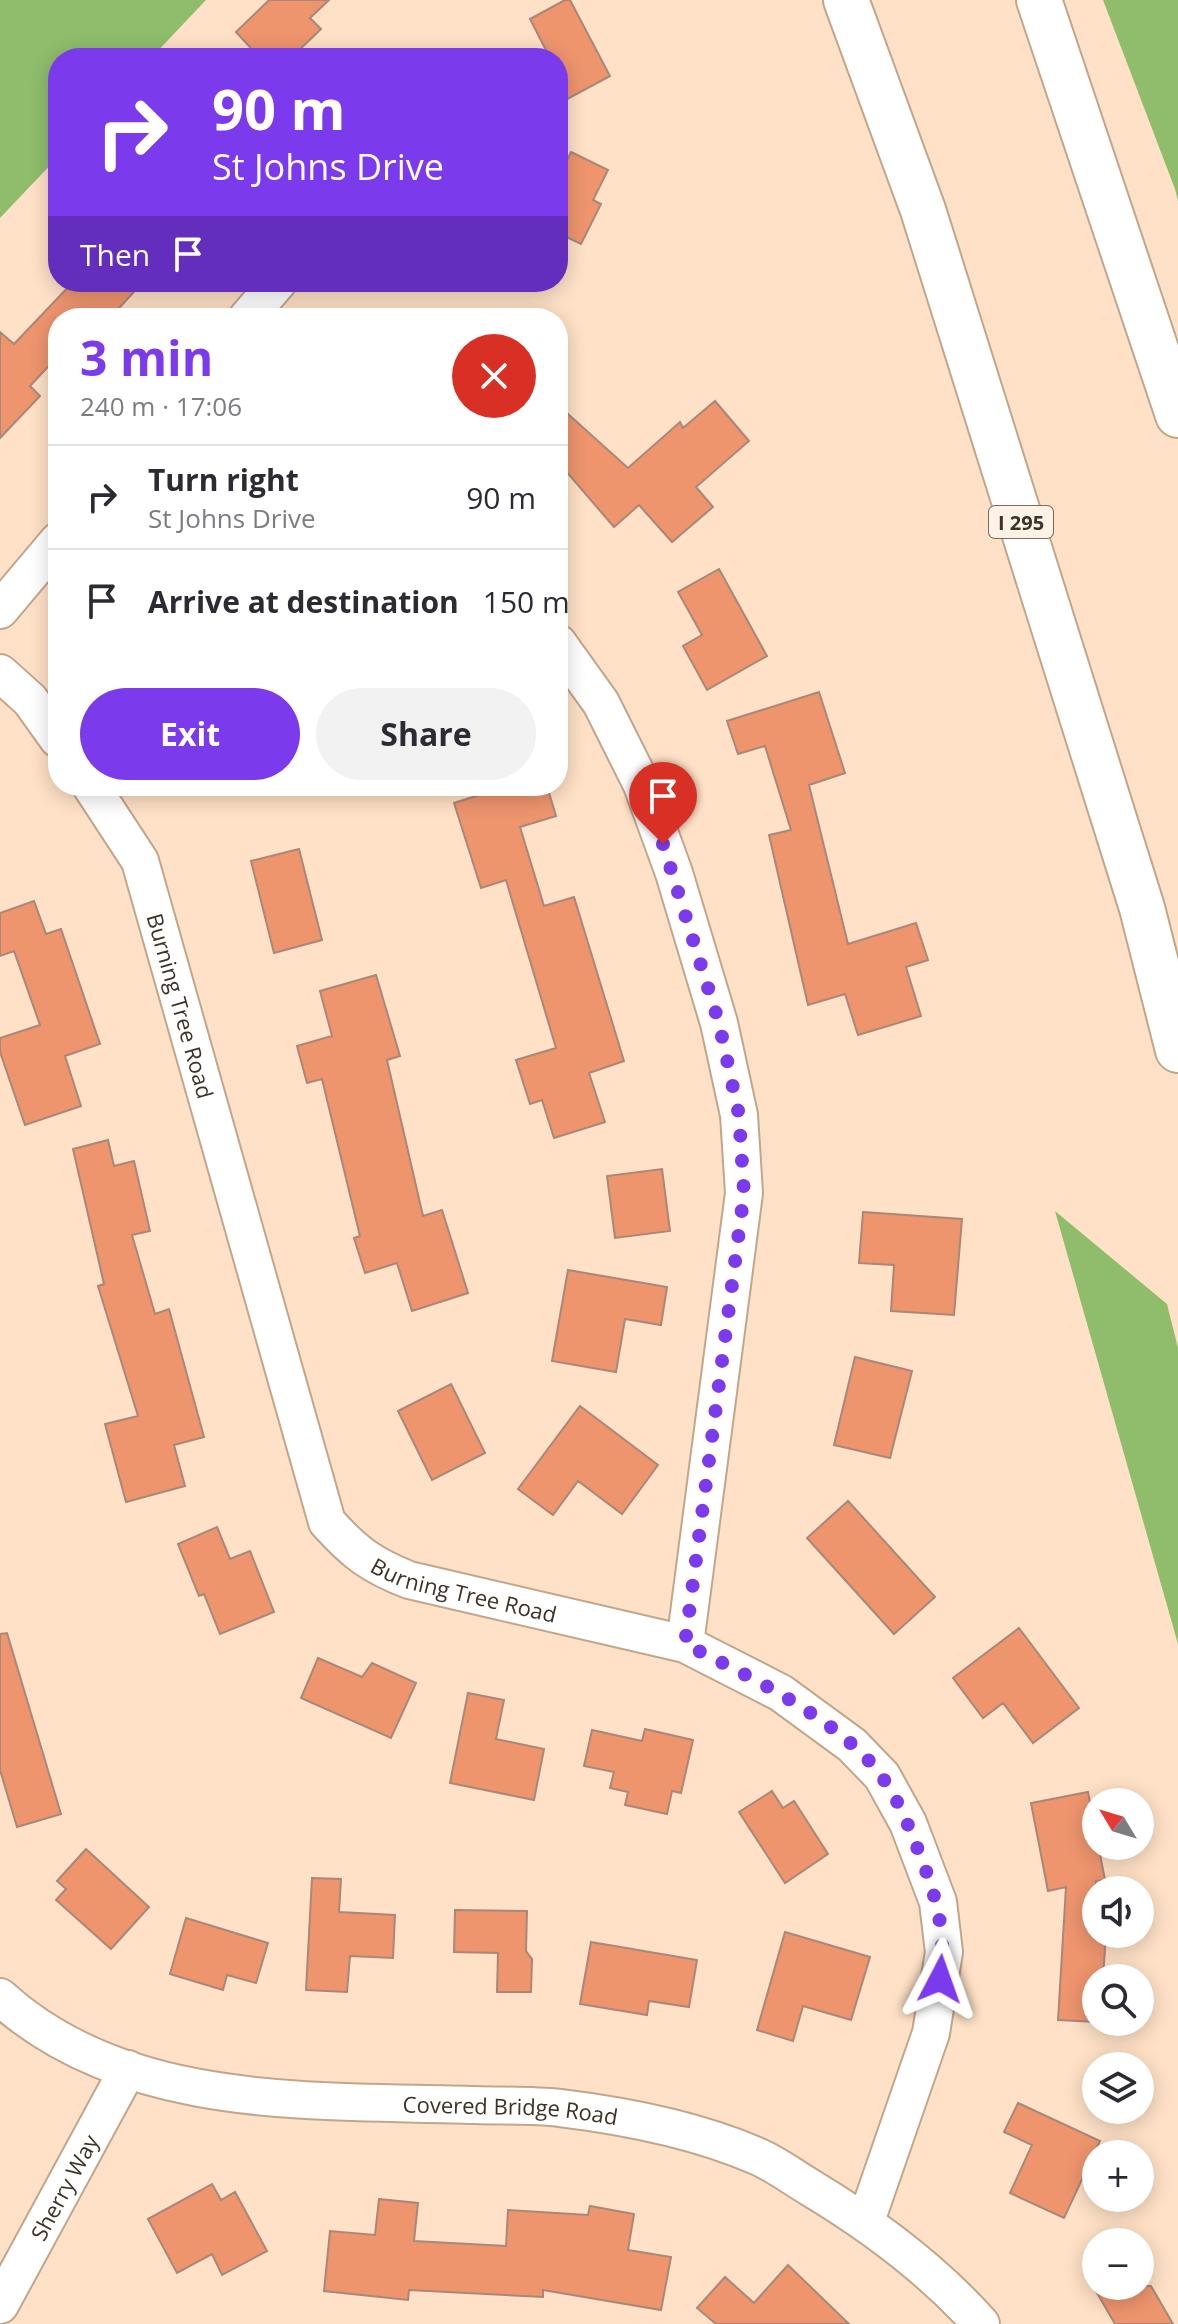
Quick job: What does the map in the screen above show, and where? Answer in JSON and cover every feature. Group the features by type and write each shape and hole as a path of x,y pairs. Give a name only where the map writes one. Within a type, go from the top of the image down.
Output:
{"highway":[{"name":"I 295","path":"846,0 937,256 1142,908 1178,1050"},
{"path":"1039,0 1178,415"}],"street":[{"path":"256,308 269,292"},
{"path":"0,610 48,553"},
{"path":"568,657 601,703 642,785 674,873 719,1023 739,1115 744,1193 685,1644"},
{"path":"0,673 30,700 48,725"},
{"name":"Burning Tree Road","path":"98,796 140,861 327,1522 350,1548 372,1565 409,1580 685,1644 781,1693 852,1745 882,1776 908,1823 938,1902 944,1952 931,2033 866,2221"},
{"name":"Covered Bridge Road","path":"0,1997 15,2011 72,2045 128,2069 196,2087 279,2098 559,2108 696,2133 761,2157 866,2221 952,2291 981,2324"},
{"name":"Sherry Way","path":"0,2305 128,2069"}],"green space":[{"path":"0,0 206,0 160,48 48,48 48,168 0,218"},
{"path":"1103,0 1178,0 1178,201 1175,189"},
{"path":"1055,1211 1167,1304 1178,1348 1178,1644"}],"building":[{"path":"269,0 329,0 310,18 321,29 301,48 251,48 236,32"},
{"path":"570,0 610,76 568,99 568,48 545,48 530,19"},
{"path":"571,152 608,170 593,200 601,204 581,244 568,238 568,158"},
{"path":"63,292 134,292 119,308 48,308"},
{"path":"48,308 48,367 30,386 40,396 0,438 0,332 14,344"},
{"path":"715,401 749,441 696,487 713,507 672,542 639,505 614,527 568,474 568,414 628,468 680,422 683,428"},
{"path":"719,569 767,656 707,690 683,646 702,635 678,592"},
{"path":"819,692 845,773 809,785 848,944 916,923 928,960 906,967 921,1016 858,1035 845,994 808,1005 769,835 791,830 765,746 738,754 727,721"},
{"path":"476,796 550,796 556,816 520,827 544,906 574,897 624,1061 589,1073 605,1122 554,1138 542,1100 530,1104 516,1060 556,1048 506,880 481,888 454,803"},
{"path":"299,849 322,940 274,953 251,861"},
{"path":"34,901 46,934 61,929 100,1044 65,1056 81,1106 25,1125 0,1052 0,1038 40,1025 14,951 0,956 0,913"},
{"path":"376,975 400,1056 387,1060 423,1216 442,1210 468,1293 412,1311 397,1263 365,1273 354,1238 360,1236 322,1079 307,1083 297,1046 332,1036 320,991"},
{"path":"108,1140 114,1166 134,1161 150,1231 132,1235 155,1314 169,1309 204,1437 174,1445 185,1486 126,1502 105,1424 138,1416 98,1286 104,1284 73,1149"},
{"path":"662,1169 670,1231 615,1238 607,1176"},
{"path":"863,1212 962,1219 954,1315 891,1311 894,1265 859,1263"},
{"path":"568,1270 667,1287 661,1325 625,1319 616,1372 552,1361"},
{"path":"855,1357 912,1371 890,1458 834,1445"},
{"path":"451,1384 485,1453 432,1480 398,1411"},
{"path":"580,1406 658,1465 622,1514 578,1481 553,1515 518,1489"},
{"path":"848,1501 935,1597 894,1634 807,1538"},
{"path":"217,1527 230,1559 250,1551 274,1612 220,1634 204,1594 199,1596 178,1544"},
{"path":"1019,1628 1079,1708 1033,1743 1003,1703 983,1718 953,1678"},
{"path":"7,1633 61,1814 17,1827 0,1770 0,1634"},
{"path":"318,1658 362,1677 372,1663 416,1683 391,1738 301,1698"},
{"path":"468,1693 504,1700 496,1739 544,1749 534,1800 450,1783"},
{"path":"645,1729 693,1740 681,1793 672,1791 667,1814 625,1805 628,1792 610,1788 614,1772 584,1766 592,1730 642,1741"},
{"path":"772,1791 783,1808 794,1801 828,1854 785,1883 739,1812"},
{"path":"1082,1793 1082,1860 1101,1860 1104,1876 1082,1876 1082,1948 1105,1948 1104,1964 1082,1964 1082,2021 1058,2020 1066,1887 1048,1891 1031,1803"},
{"path":"86,1849 149,1907 111,1949 56,1900 66,1889 57,1881"},
{"path":"312,1878 341,1879 339,1912 395,1915 393,1958 350,1956 347,1992 306,1990"},
{"path":"455,1910 527,1911 526,1951 532,1959 531,1992 497,1992 498,1953 454,1952"},
{"path":"186,1918 268,1943 256,1983 227,1975 223,1990 170,1974"},
{"path":"785,1932 870,1957 851,2020 803,2006 793,2041 757,2030"},
{"path":"591,1942 697,1960 689,2007 649,2001 647,2015 580,2004"},
{"path":"1018,2103 1098,2140 1082,2140 1082,2180 1064,2218 1010,2193 1032,2145 1004,2132"},
{"path":"212,2184 221,2200 235,2192 267,2251 222,2275 212,2254 177,2273 148,2219"},
{"path":"379,2199 418,2203 414,2241 506,2246 508,2210 588,2215 590,2206 634,2214 628,2250 671,2257 661,2310 543,2290 543,2297 409,2290 408,2300 324,2291 330,2231 375,2235"},
{"path":"788,2265 849,2324 716,2324 697,2308 725,2277 754,2303"},
{"path":"1154,2291 1173,2324 1115,2324 1101,2300 1154,2300"}],"route":[{"path":"663,844 719,1023 739,1115 744,1193 685,1644 781,1693 852,1745 882,1776 908,1823 938,1902 944,1952 940,1979"}]}
